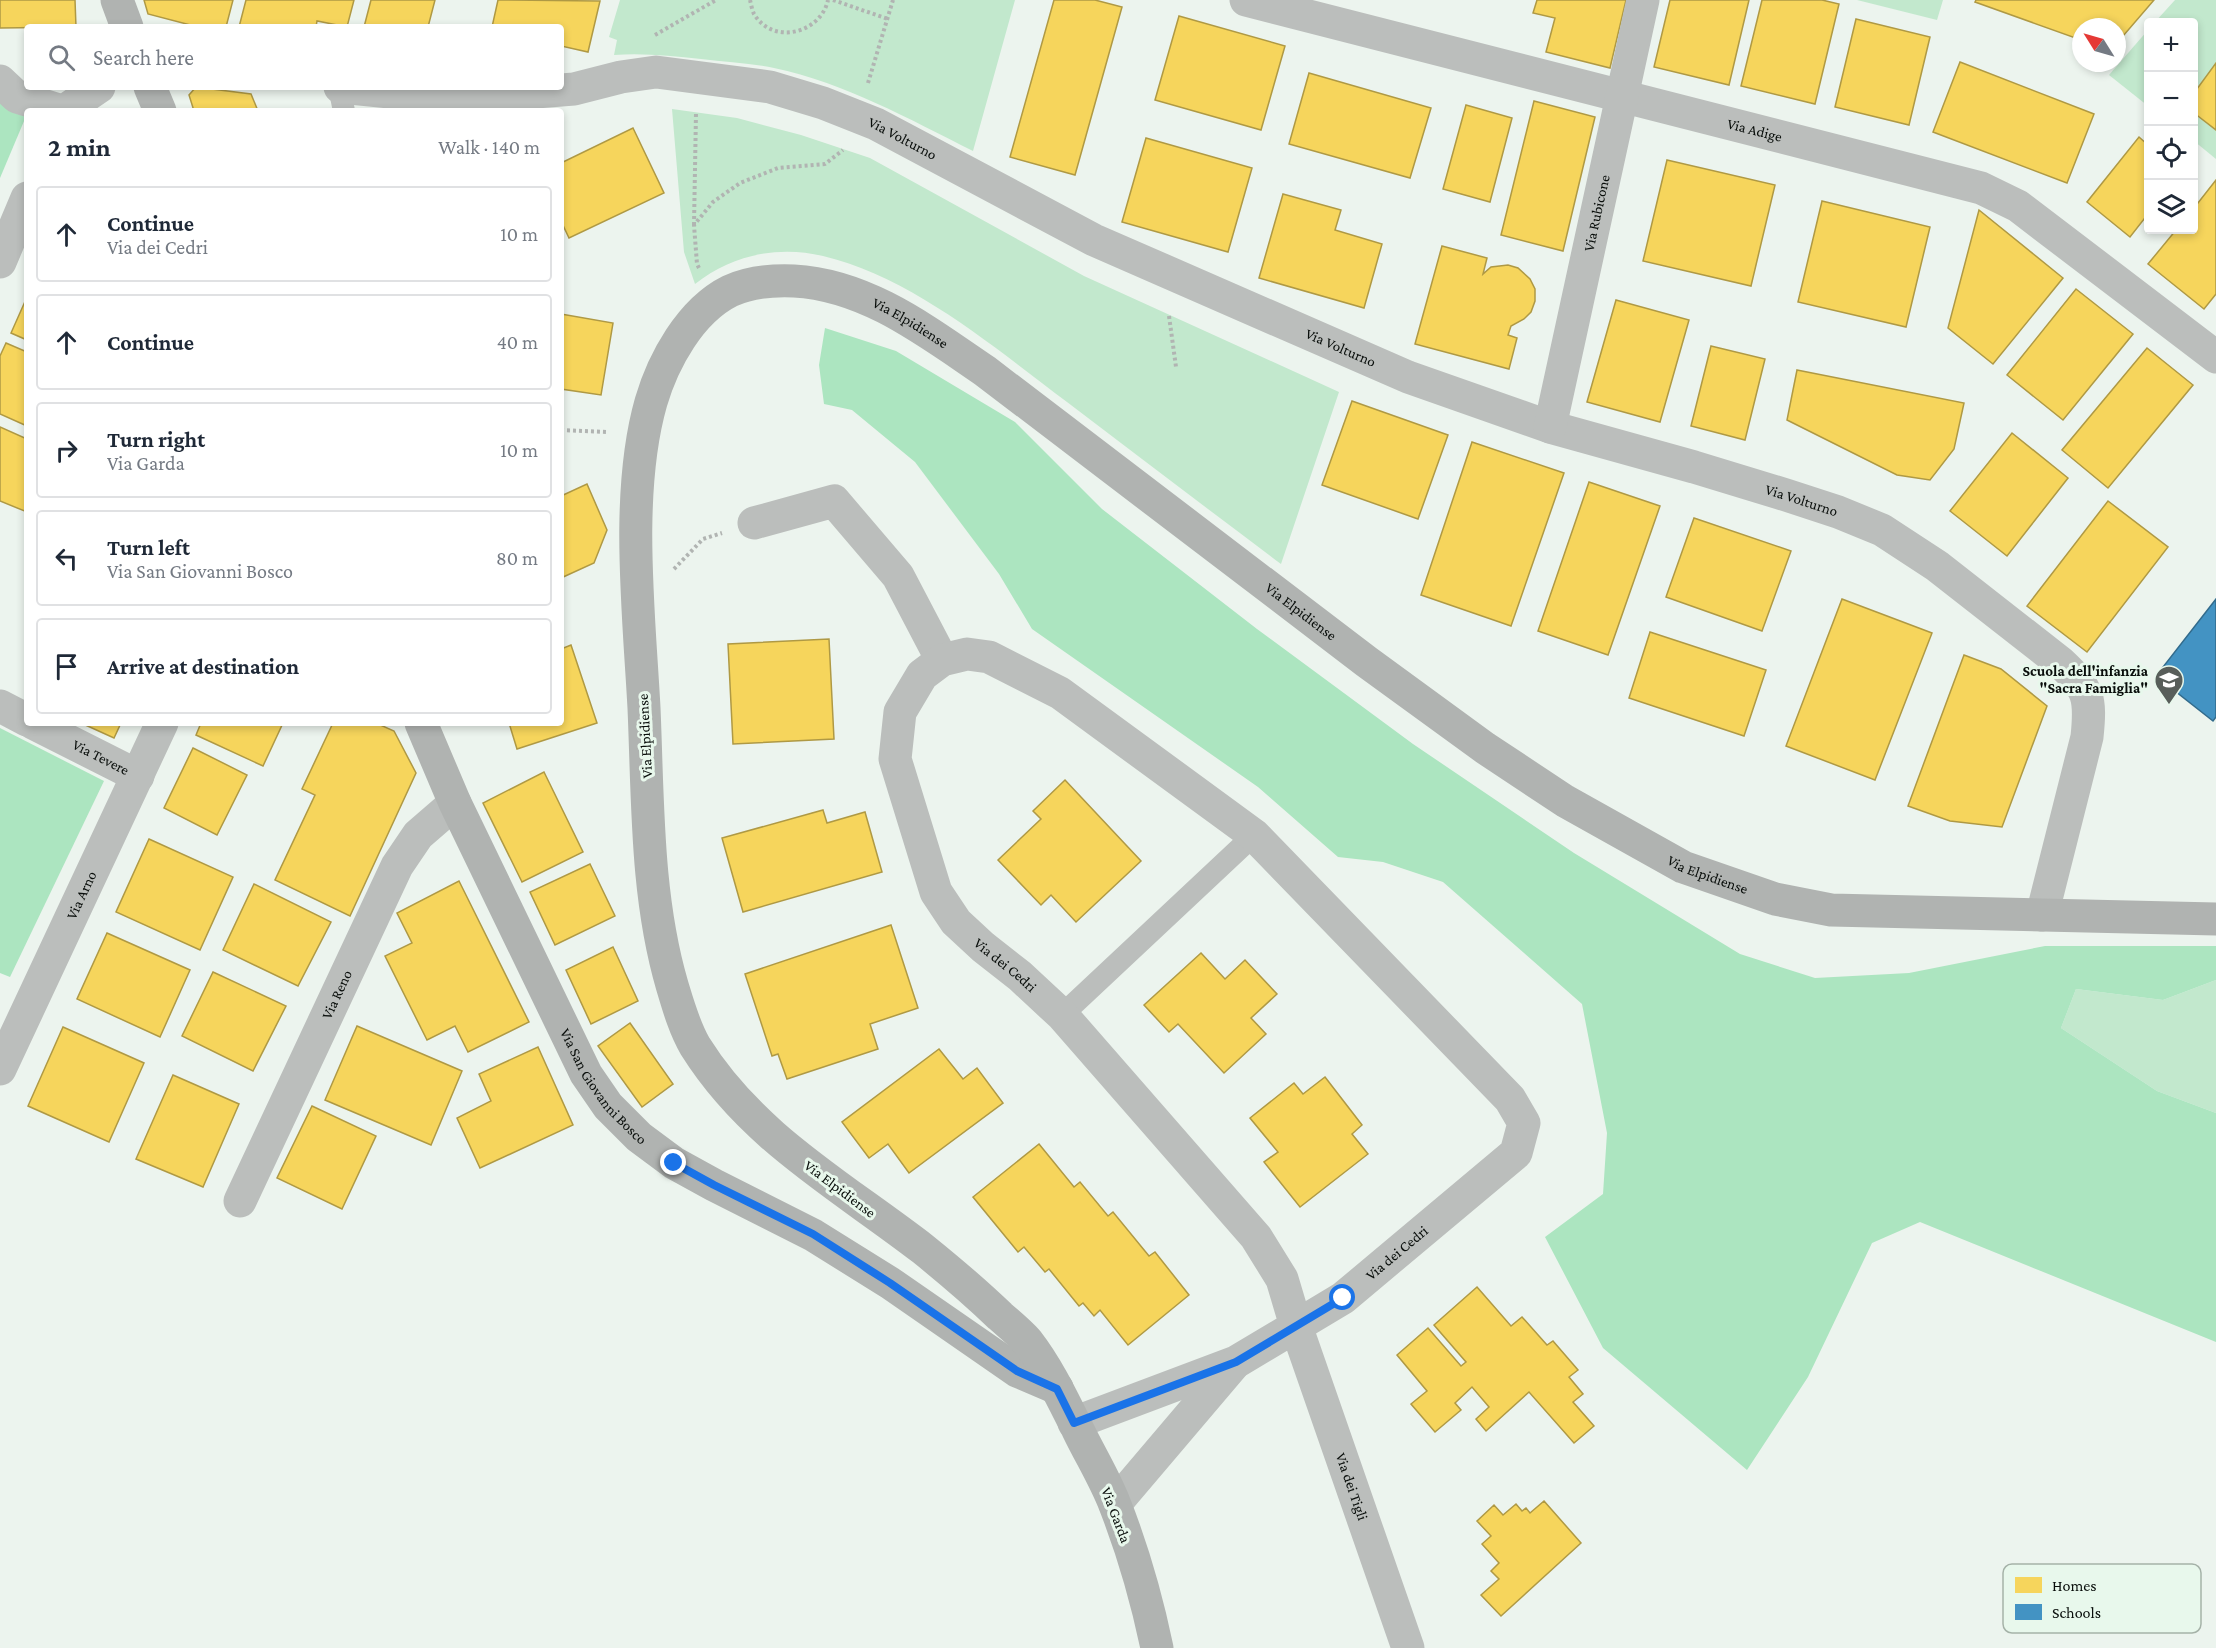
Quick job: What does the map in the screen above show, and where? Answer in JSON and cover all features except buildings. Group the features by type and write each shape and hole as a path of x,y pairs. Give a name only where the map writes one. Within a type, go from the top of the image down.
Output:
{"main road":[{"path":"117,0 126,24"},
{"path":"151,90 159,108"},
{"name":"Via Elpidiense","path":"1057,1389 1027,1341 980,1296 922,1248 847,1195 748,1115 712,1072 692,1040 678,1006 666,965 656,909 651,861 637,578 637,501 642,444 651,401 664,367 677,344 710,304 726,293 745,285 774,280 810,282 843,288 867,298 921,328 985,370 1367,663 1485,748 1565,801 1683,867 1775,899 1831,910 2216,919"},
{"name":"Via San Giovanni Bosco","path":"422,726 455,802 586,1074 608,1106 639,1137 674,1163 813,1234 890,1283 1017,1371 1057,1389"},
{"name":"Via Garda","path":"1057,1389 1114,1504 1149,1610 1157,1648"}],"street":[{"name":"Via Adige","path":"1246,0 1981,188 2018,206 2216,357"},
{"name":"Via Rubicone","path":"1550,427 1643,0"},
{"name":"Via Volturno","path":"564,90 656,72 770,87 823,103 876,124 1094,240 1408,377 1550,427 1786,495 1838,512 1882,530 1937,566 2061,663 2079,680 2087,697 2089,715 2087,736 2042,915"},
{"path":"0,81 17,97 53,108"},
{"path":"68,108 94,90"},
{"name":"Via Volturno","path":"370,90 430,96 485,96 561,90"},
{"path":"0,262 24,205"},
{"path":"754,524 834,501 898,576 942,660"},
{"name":"Via dei Cedri","path":"967,654 989,657 1060,693 1254,834 1510,1099 1524,1123 1516,1153 1343,1298 1296,1326 1282,1279 1256,1237 1062,1015 956,922 936,892 895,759 900,712 922,675 942,660 967,654"},
{"path":"0,706 24,718"},
{"name":"Via Tevere","path":"39,726 138,776"},
{"name":"Via Arno","path":"0,1069 161,726"},
{"name":"Via Reno","path":"240,1201 397,866 418,835 455,802"},
{"path":"1074,1423 1236,1362 1296,1326"},
{"name":"Via dei Tigli","path":"1296,1326 1408,1648"},
{"path":"1114,1504 1236,1362"}],"lane":[{"path":"340,90 344,108"},
{"path":"1062,1015 1254,834"}],"path":[{"path":"648,39 717,0"},
{"path":"750,0 754,14 763,24 784,33 798,32 810,27 820,18 828,0"},
{"path":"833,0 888,19"},
{"path":"867,86 893,0"},
{"path":"696,112 694,225 697,264 700,271"},
{"path":"694,225 713,202 740,183 778,168 825,164 844,149"},
{"path":"1169,316 1176,367"},
{"path":"564,430 613,432"},
{"path":"668,575 703,539"}],"green space":[{"path":"620,0 1015,0 973,151 851,92 800,75 765,66 738,63 658,55 614,55 617,40 609,37"},
{"path":"1857,0 1943,0 1937,20"},
{"path":"2175,0 2216,0 2216,63 2198,88 2198,18 2159,18"},
{"path":"2144,35 2144,103 2109,75 2112,72 2126,72 2126,55"},
{"path":"0,78 24,82 24,90 27,90 27,108 24,108 24,121 0,178"},
{"path":"672,109 737,118 801,135 870,158 1084,276 1339,392 1281,564 982,338 920,297 889,280 856,266 823,256 772,252 740,259 709,274 695,284 684,252"},
{"path":"2198,116 2216,130 2216,159 2198,144"},
{"path":"825,328 896,351 1015,422 1102,509 1257,629 1413,744 1574,853 1740,954 1815,978 1909,973 2045,946 2216,946 2216,980 2163,1000 2076,989 2061,1028 2157,1091 2216,1113 2216,1342 1920,1222 1872,1243 1808,1377 1747,1470 1603,1348 1545,1237 1603,1194 1607,1133 1582,1004 1443,882 1383,862 1338,857 1258,787 1032,629 999,574 915,462 852,410 824,404 819,365"},
{"path":"0,728 104,781 10,977 0,973"},
{"path":"2216,980 2216,1113 2157,1091 2061,1028 2076,989 2163,1000"}],"place":[{"name":"Scuola dell'infanzia \"Sacra Famiglia\"","path":"2169,706"}],"route":[{"path":"674,1163 813,1234 890,1283 1017,1371 1057,1389 1074,1423 1236,1362 1343,1298"}]}
